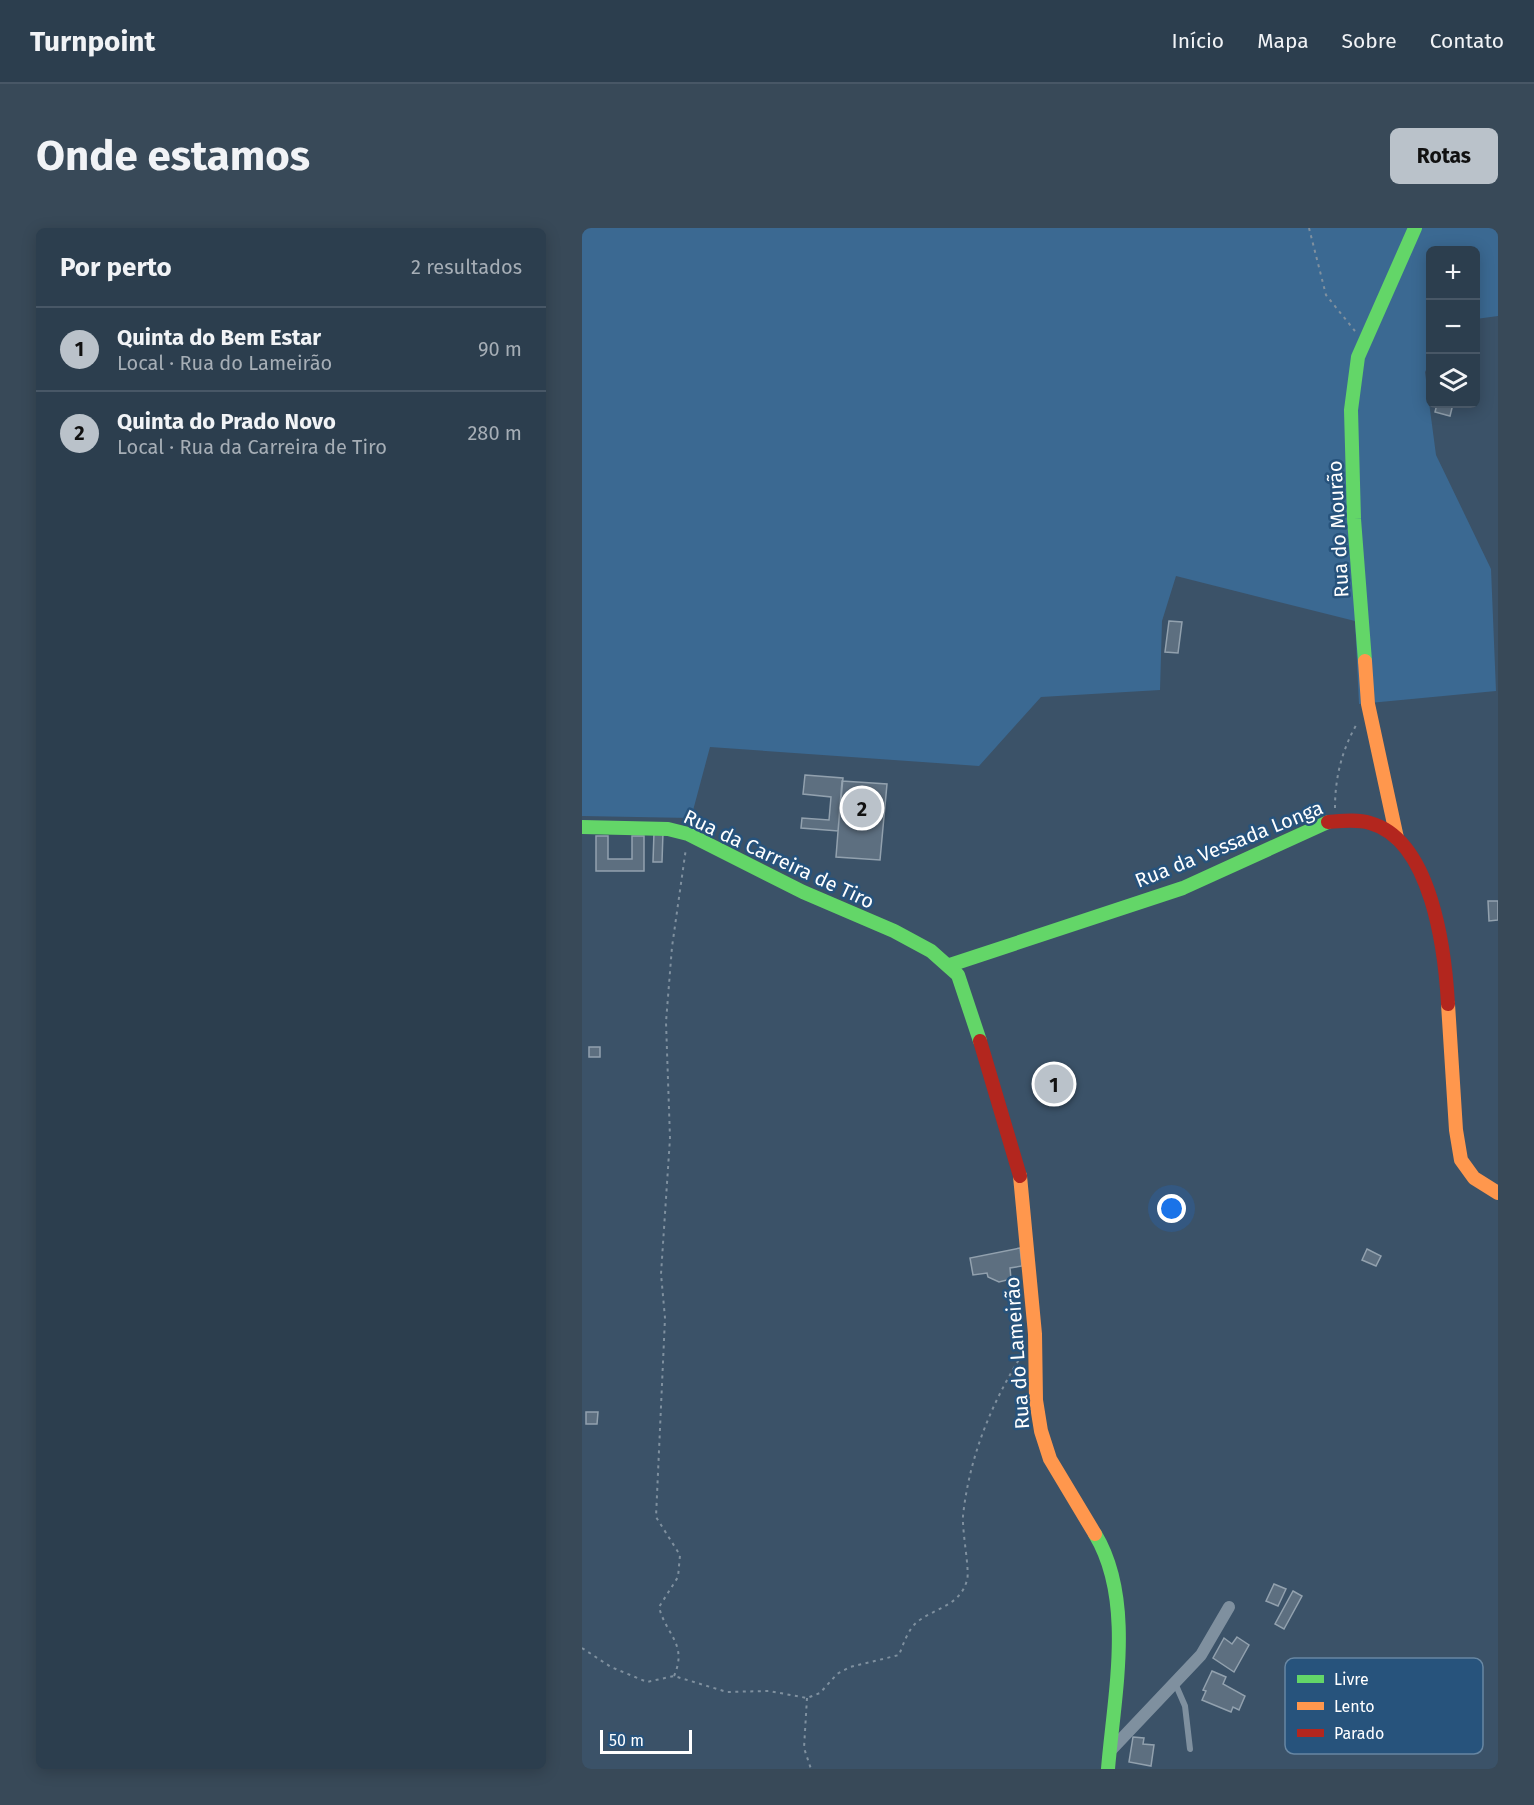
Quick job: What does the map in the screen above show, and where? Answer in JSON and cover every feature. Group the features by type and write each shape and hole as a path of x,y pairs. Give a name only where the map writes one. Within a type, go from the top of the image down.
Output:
{"street":[{"name":"Rua do Mourão","path":"1397,838 1368,704 1354,519 1352,410 1358,357 1415,228"},
{"name":"Rua da Vessada Longa","path":"950,965 1183,888 1335,820 1371,824 1397,838 1420,871 1442,947 1451,1027 1456,1130 1461,1160 1474,1178 1498,1193"},
{"name":"Rua da Carreira de Tiro","path":"582,827 668,828 688,834 813,897 923,945 950,965"},
{"name":"Rua do Lameirão","path":"950,965 961,981 1015,1151 1027,1219 1035,1335 1036,1400 1045,1447 1055,1468 1101,1543 1115,1579 1120,1619 1108,1769"},
{"path":"1111,1750 1208,1645 1230,1607"}],"lane":[{"path":"1175,1682 1185,1706 1190,1749"}],"path":[{"path":"1309,228 1326,295 1365,342"},
{"path":"1335,820 1338,773 1343,752 1368,704"},
{"path":"674,1676 680,1662 676,1639 662,1619 659,1607 678,1577 680,1555 656,1517 665,1318 662,1274 670,1138 666,1022 672,947 688,834"},
{"path":"582,1648 611,1667 647,1682 674,1676 727,1692 770,1691 807,1698 820,1693 837,1674 850,1667 899,1655 915,1623 954,1601 968,1580 963,1544 963,1517 973,1462 982,1432 1014,1367 1035,1335"},
{"path":"807,1698 804,1748 811,1769"}],"shaded area":[{"path":"582,228 1498,228 1498,316 1480,318 1480,246 1426,246 1425,372 1426,408 1430,408 1436,455 1491,569 1496,691 1359,704 1355,621 1176,576 1162,621 1160,690 1041,697 979,766 710,747 691,818 582,816"}],"building":[{"path":"1436,408 1452,408 1450,416 1435,412"},
{"path":"1169,621 1182,622 1178,653 1165,652"},
{"path":"805,775 843,778 838,831 801,828 802,818 829,820 831,797 803,794"},
{"path":"842,781 887,784 880,860 836,857"},
{"path":"654,832 663,832 662,862 653,862"},
{"path":"596,836 608,836 608,859 632,859 632,836 644,836 644,871 596,871"},
{"path":"1488,901 1498,901 1498,920 1489,921"},
{"path":"589,1047 600,1047 600,1057 589,1057"},
{"path":"1047,1067 1072,1082 1062,1100 1036,1085"},
{"path":"1020,1248 1022,1266 1010,1268 1011,1279 999,1282 988,1277 987,1273 973,1275 970,1258"},
{"path":"1367,1249 1381,1256 1376,1266 1362,1260"},
{"path":"586,1412 598,1412 597,1424 586,1424"},
{"path":"1274,1584 1286,1589 1278,1606 1266,1601"},
{"path":"1293,1591 1302,1596 1284,1629 1275,1624"},
{"path":"1237,1637 1249,1645 1234,1672 1213,1658 1224,1638 1232,1644"},
{"path":"1212,1671 1226,1677 1223,1684 1245,1696 1239,1710 1233,1707 1231,1712 1202,1700 1206,1691 1203,1690"},
{"path":"1133,1737 1144,1738 1143,1744 1154,1745 1151,1766 1129,1762"}],"traffic: fast":[{"path":"1365,661 1354,519 1351,410 1358,357 1415,228"},
{"path":"950,965 1183,888 1328,822"},
{"path":"582,827 668,829 688,834 803,892 894,931 931,951 958,975 980,1041"},
{"path":"1095,1534 1107,1560 1115,1588 1118,1618 1117,1680 1108,1769"}],"traffic: slow":[{"path":"1365,661 1368,704 1397,838"},
{"path":"1448,1004 1456,1130 1461,1160 1474,1178 1498,1193"},
{"path":"1020,1176 1035,1334 1036,1400 1041,1431 1050,1459 1095,1534"}],"traffic: jam":[{"path":"1328,822 1370,823 1391,833 1408,851 1421,874 1431,900 1443,956 1448,1004"},
{"path":"980,1041 1020,1176"}],"place":[{"name":"Quinta do Prado Novo","path":"862,808"},
{"name":"Quinta do Bem Estar","path":"1054,1084"}]}
